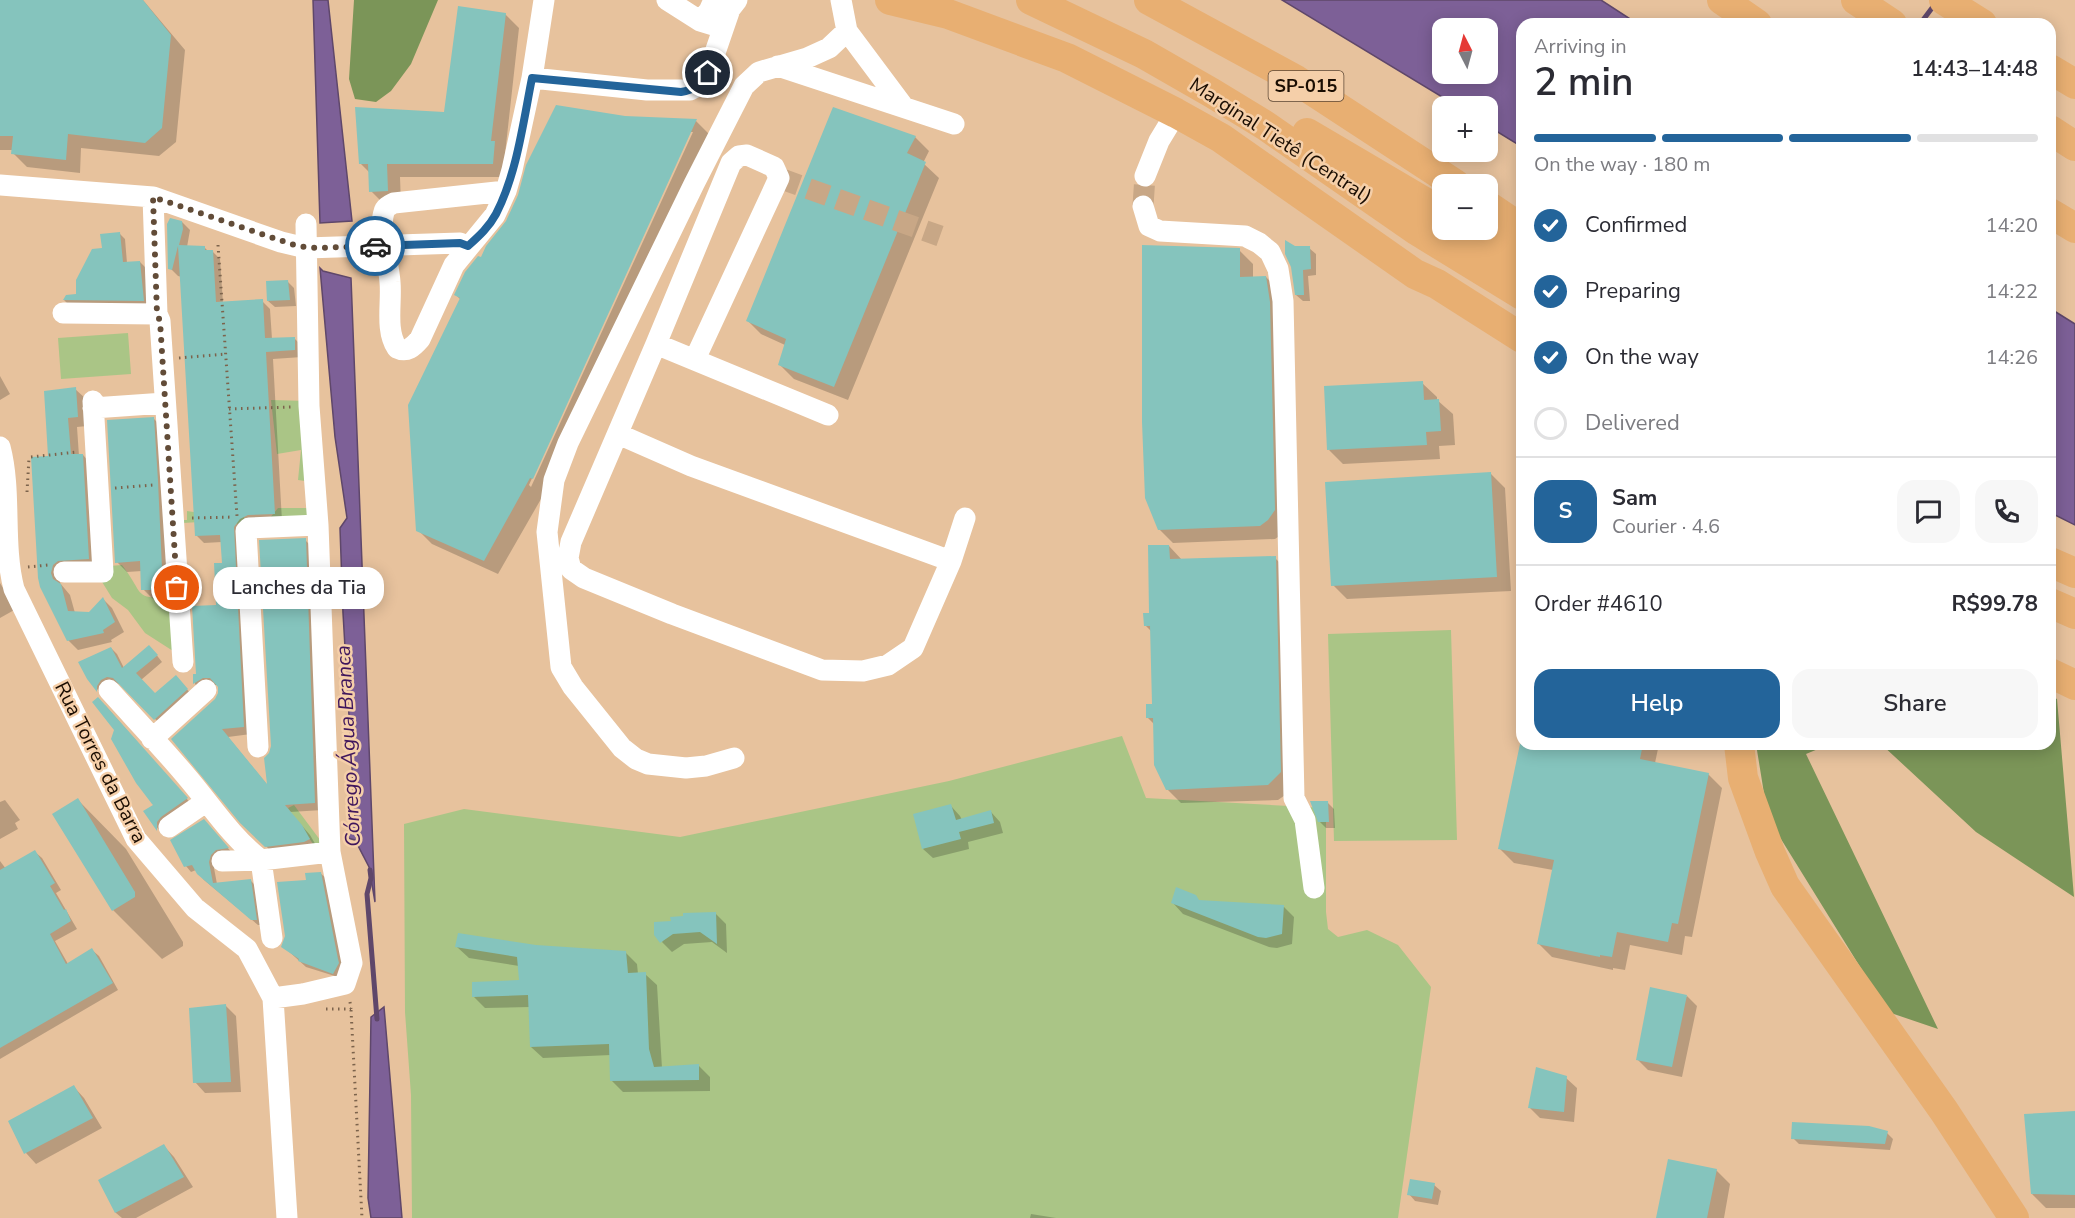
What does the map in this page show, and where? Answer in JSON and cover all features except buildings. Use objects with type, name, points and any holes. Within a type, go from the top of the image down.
[{"type":"highway","points":[[890,0],[948,14],[1067,58],[1176,113],[1221,138],[1415,274],[1437,284],[1516,334]]},
{"type":"highway","name":"Marginal Tietê (Central)","points":[[1031,0],[1144,54],[1266,126],[1416,230],[1516,291]]},
{"type":"highway","name":"SP-015","points":[[1149,0],[1296,80],[1440,174]]},
{"type":"highway","points":[[1722,0],[1748,18]]},
{"type":"highway","points":[[1856,0],[1883,18]]},
{"type":"highway","points":[[1944,0],[1972,18]]},
{"type":"highway","points":[[2056,73],[2075,84]]},
{"type":"highway","points":[[1266,126],[1308,133],[1432,206]]},
{"type":"highway","points":[[2056,134],[2075,146]]},
{"type":"highway","points":[[1498,213],[1516,225]]},
{"type":"highway","points":[[2056,217],[2075,228]]},
{"type":"highway","points":[[1488,240],[1516,256]]},
{"type":"highway","points":[[1415,274],[1432,292],[1516,349]]},
{"type":"highway","points":[[2056,565],[2075,573]]},
{"type":"highway","points":[[2056,606],[2075,614]]},
{"type":"highway","points":[[2056,675],[2075,685]]},
{"type":"highway","points":[[1740,750],[1743,778],[1785,886],[1944,1111],[2014,1218]]},
{"type":"street","points":[[506,191],[394,203],[387,207],[384,212],[384,246],[390,283],[391,332],[393,343],[402,350],[414,347],[420,339],[451,271],[468,246],[483,233],[495,215],[506,191],[532,78],[544,0]]},
{"type":"street","points":[[667,0],[700,21],[723,28]]},
{"type":"street","points":[[700,21],[709,11],[714,0]]},
{"type":"street","points":[[532,78],[647,90],[690,90],[701,84],[708,73],[730,9],[737,0]]},
{"type":"street","points":[[841,0],[847,31],[903,106]]},
{"type":"street","points":[[734,758],[706,766],[686,768],[648,764],[636,759],[622,748],[573,687],[561,667],[547,532],[555,480],[568,443],[744,86],[759,72],[807,58],[829,48],[847,31]]},
{"type":"street","points":[[777,66],[954,124]]},
{"type":"street","points":[[1145,176],[1159,141],[1176,113]]},
{"type":"street","points":[[695,359],[779,178],[774,167],[747,154],[739,156],[731,163],[657,344],[571,543],[568,558],[571,569],[584,578],[822,670],[863,671],[888,665],[912,648],[951,561],[965,518]]},
{"type":"street","points":[[0,185],[153,197],[281,242],[306,248],[460,243],[468,246]]},
{"type":"street","points":[[153,197],[157,314],[160,321],[183,662]]},
{"type":"street","points":[[1143,206],[1149,226],[1160,231],[1245,236],[1270,252],[1278,269],[1283,301],[1294,798],[1305,820],[1314,888]]},
{"type":"street","points":[[273,998],[345,984],[352,963],[330,852],[318,525],[309,406],[306,224]]},
{"type":"street","points":[[63,314],[157,314]]},
{"type":"street","points":[[657,344],[828,415]]},
{"type":"street","points":[[61,568],[103,572],[93,405],[165,403]]},
{"type":"street","points":[[618,434],[654,452],[951,561]]},
{"type":"street","name":"Rua Torres da Barra","points":[[0,447],[5,465],[9,570],[14,589],[136,839],[195,908],[247,949],[273,998],[287,1218]]},
{"type":"street","points":[[258,747],[246,531],[249,528],[318,525]]},
{"type":"street","points":[[109,690],[188,778],[218,818],[248,850],[261,860],[272,938]]},
{"type":"street","points":[[152,739],[206,690]]},
{"type":"street","points":[[169,827],[204,803]]},
{"type":"street","points":[[222,861],[261,860],[330,852]]},
{"type":"path","points":[[218,245],[237,517]]},
{"type":"path","points":[[162,359],[226,354]]},
{"type":"path","points":[[229,409],[309,406]]},
{"type":"path","points":[[26,502],[30,457],[82,452]]},
{"type":"path","points":[[98,489],[171,483]]},
{"type":"path","points":[[22,567],[61,568]]},
{"type":"path","points":[[351,1009],[362,1218]]},
{"type":"green space","points":[[354,0],[438,0],[411,64],[391,91],[376,102],[355,99],[349,79]]},
{"type":"green space","points":[[128,333],[131,374],[61,379],[58,338]]},
{"type":"green space","points":[[271,400],[308,401],[312,482],[298,480],[301,450],[277,454]]},
{"type":"green space","points":[[278,508],[308,508],[310,518],[245,529],[232,520],[183,523],[173,520],[187,520],[187,511],[200,513],[231,510],[250,521],[269,519]]},
{"type":"green space","points":[[122,565],[142,594],[152,597],[176,596],[173,651],[145,633],[128,610],[112,598],[99,577],[109,566]]},
{"type":"green space","points":[[1451,630],[1457,840],[1334,841],[1328,634]]},
{"type":"green space","points":[[2057,699],[2074,897],[1976,832],[1887,750],[2056,750]]},
{"type":"green space","points":[[1122,736],[1146,798],[1326,808],[1328,929],[1338,937],[1367,930],[1398,945],[1431,987],[1398,1218],[412,1218],[411,1095],[405,1012],[404,824],[464,809],[680,837],[949,781]]},
{"type":"green space","points":[[1757,750],[1816,750],[1806,754],[1938,1029],[1888,1012],[1768,818]]},
{"type":"green space","points":[[294,805],[326,848],[318,851],[288,808]]},
{"type":"shaded area","points":[[313,0],[328,0],[352,221],[320,223]]},
{"type":"shaded area","points":[[1282,0],[1601,0],[1629,18],[1516,18],[1516,143],[1498,132],[1498,96],[1440,96]]},
{"type":"shaded area","points":[[320,268],[323,271],[351,278],[375,902],[369,867],[355,840],[344,837],[355,819],[340,528],[347,518],[335,437]]},
{"type":"shaded area","points":[[2056,312],[2075,324],[2075,525],[2056,516]]},
{"type":"shaded area","points":[[384,1007],[402,1218],[371,1218],[368,1198],[371,1017]]},
{"type":"waterway","points":[[1924,18],[1935,4]]},
{"type":"waterway","name":"Córrego Água Branca","points":[[370,870],[371,878],[367,894],[377,1019]]},
{"type":"tunnel","points":[[1143,206],[1145,176]]},
{"type":"tunnel","points":[[779,178],[940,236]]},
{"type":"way so far","points":[[177,588],[160,321],[157,314],[153,197],[281,242],[306,248],[375,246]]},
{"type":"place","name":"Lanches da Tia","points":[[177,588]]},
{"type":"route","points":[[375,246],[460,243],[468,246],[483,233],[495,215],[506,191],[532,78],[681,92],[701,84],[708,73]]}]
